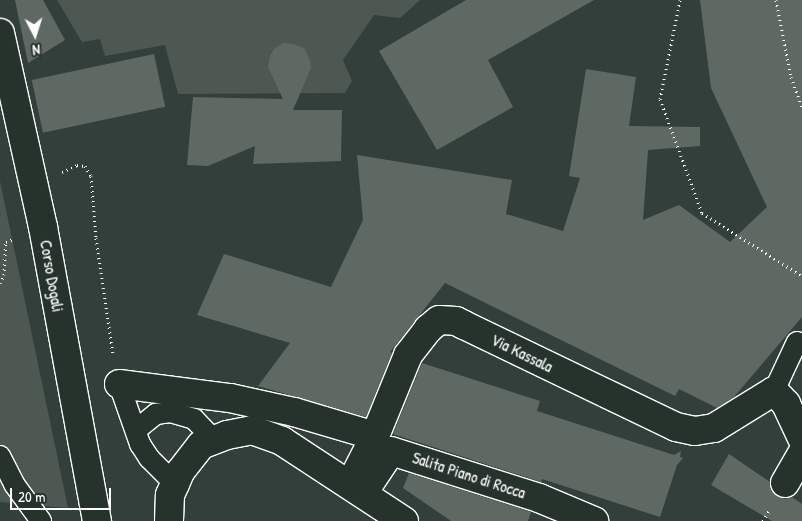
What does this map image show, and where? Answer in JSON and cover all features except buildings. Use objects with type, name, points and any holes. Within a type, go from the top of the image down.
[{"type":"street","name":"Corso Dogali","points":[[0,33],[43,227],[97,521]]},
{"type":"street","name":"Via Kassala","points":[[356,489],[408,355],[428,329],[439,320],[464,325],[676,427],[695,431],[714,428],[774,391]]},
{"type":"street","points":[[119,384],[230,398],[375,436]]},
{"type":"street","points":[[774,391],[786,404],[802,439]]},
{"type":"street","points":[[169,521],[170,495],[180,472],[201,445],[213,439],[252,430],[282,442],[404,521]]},
{"type":"street","name":"Salita Piano di Rocca","points":[[356,489],[391,451],[540,498],[594,521]]},
{"type":"street","points":[[785,483],[802,453]]},
{"type":"lane","points":[[774,391],[796,342]]},
{"type":"lane","points":[[119,384],[125,406],[140,444],[149,458],[175,484]]},
{"type":"lane","points":[[136,430],[156,414],[170,412],[194,419],[213,439]]},
{"type":"lane","points":[[0,456],[14,484],[41,521]]},
{"type":"path","points":[[680,0],[660,100],[702,212],[802,276]]},
{"type":"path","points":[[776,0],[791,77],[802,107]]},
{"type":"path","points":[[91,176],[96,238],[108,329],[119,384]]},
{"type":"path","points":[[0,282],[4,275],[6,242],[20,236]]},
{"type":"shaded area","points":[[57,0],[420,0],[400,18],[374,15],[343,60],[352,81],[345,93],[178,94],[165,45],[105,56],[100,39],[82,42]]},
{"type":"shaded area","points":[[0,181],[68,508],[0,502]]}]
